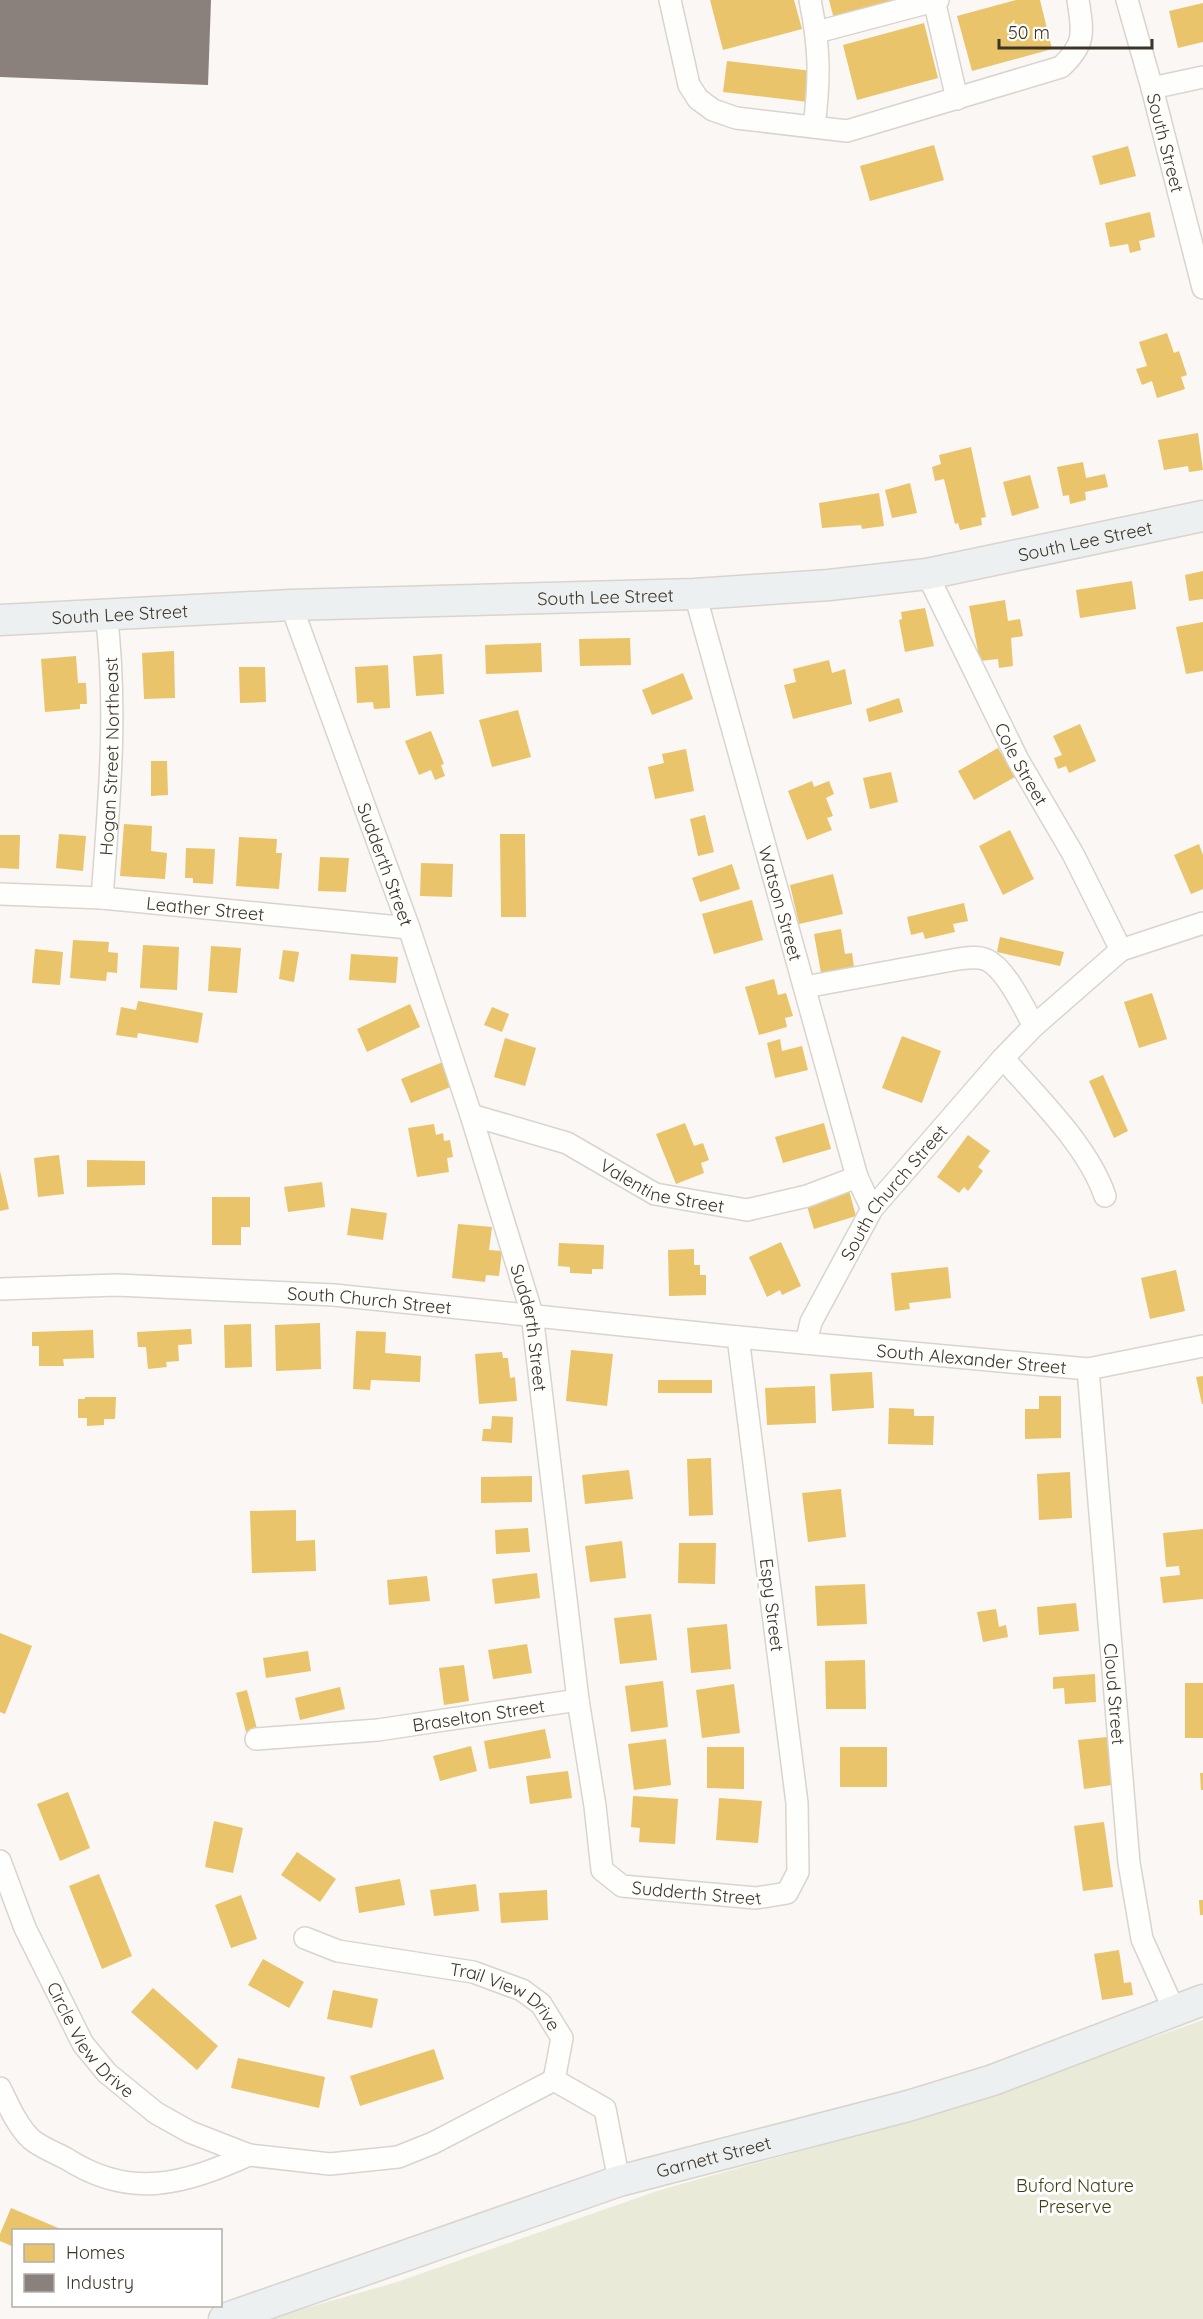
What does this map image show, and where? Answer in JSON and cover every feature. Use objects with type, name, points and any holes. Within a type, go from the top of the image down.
[{"type":"street","points":[[670,0],[689,85],[698,99],[713,110],[736,118],[847,131],[1060,67],[1074,55],[1080,42],[1082,29],[1078,0]]},
{"type":"street","points":[[810,0],[817,32],[820,74],[814,127]]},
{"type":"street","points":[[817,32],[936,0],[957,99]]},
{"type":"street","name":"South Street","points":[[1127,0],[1203,288]]},
{"type":"street","points":[[1152,88],[1203,77]]},
{"type":"street","name":"South Lee Street","points":[[0,620],[291,605],[695,594],[829,585],[927,574],[1203,516]]},
{"type":"street","name":"Cole Street","points":[[927,574],[1018,760],[1073,854],[1121,950]]},
{"type":"street","name":"Watson Street","points":[[695,594],[857,1177],[872,1209]]},
{"type":"street","name":"Sudderth Street","points":[[291,605],[409,928],[471,1115],[532,1314],[578,1700],[595,1806],[602,1870],[622,1886],[756,1898],[787,1893],[798,1872]]},
{"type":"street","name":"Hogan Street Northeast","points":[[102,898],[111,766],[112,702],[106,614]]},
{"type":"street","name":"Leather Street","points":[[0,894],[102,898],[409,928]]},
{"type":"street","points":[[1105,1197],[1099,1180],[1058,1120],[1003,1058],[1034,1026],[1121,950],[1203,923]]},
{"type":"street","points":[[806,987],[958,959],[981,958],[993,964],[1002,975],[1034,1026]]},
{"type":"street","name":"South Church Street","points":[[806,1343],[811,1322],[872,1209],[1003,1058]]},
{"type":"street","name":"Valentine Street","points":[[471,1115],[567,1143],[655,1194],[747,1210],[807,1196],[857,1177]]},
{"type":"street","name":"South Church Street","points":[[0,1288],[117,1285],[334,1295],[738,1337]]},
{"type":"street","name":"South Alexander Street","points":[[738,1337],[1088,1369],[1203,1346]]},
{"type":"street","name":"Espy Street","points":[[738,1337],[797,1803],[798,1872]]},
{"type":"street","name":"Cloud Street","points":[[1088,1369],[1130,1863],[1143,1939],[1174,2010]]},
{"type":"street","name":"Braselton Street","points":[[256,1739],[378,1730],[578,1700]]},
{"type":"street","name":"Circle View Drive","points":[[0,1861],[25,1928],[83,2044],[107,2073],[156,2113],[190,2132],[249,2155],[330,2164],[398,2157],[433,2143],[554,2080]]},
{"type":"street","name":"Trail View Drive","points":[[305,1938],[338,1951],[473,1972],[522,1990],[541,2004],[562,2038],[554,2080]]},
{"type":"street","name":"Garnett Street","points":[[224,2319],[619,2181],[908,2106],[993,2080],[1203,2000]]},
{"type":"street","points":[[554,2080],[605,2109],[619,2181]]},
{"type":"street","name":"Circle View Drive","points":[[0,2088],[13,2114],[31,2139],[105,2180],[136,2185],[183,2181],[249,2155]]},
{"type":"green space","name":"Buford Nature Preserve","points":[[1203,2020],[1203,2319],[268,2319],[397,2282],[660,2190],[937,2113]]},
{"type":"building: Homes","points":[[710,0],[794,0],[802,29],[723,50]]},
{"type":"building: Homes","points":[[829,0],[901,0],[834,19]]},
{"type":"building: Homes","points":[[1016,0],[1040,0],[1052,49],[972,71],[957,16]]},
{"type":"building: Homes","points":[[1203,3],[1203,42],[1178,48],[1169,11]]},
{"type":"building: Homes","points":[[924,23],[938,78],[857,100],[843,45]]},
{"type":"building: Homes","points":[[727,61],[812,71],[808,102],[723,92]]},
{"type":"building: Homes","points":[[934,145],[944,180],[870,201],[860,166]]},
{"type":"building: Homes","points":[[1128,146],[1136,176],[1100,185],[1092,156]]},
{"type":"building: Homes","points":[[1150,212],[1155,237],[1139,241],[1141,250],[1130,253],[1128,244],[1110,247],[1105,223]]},
{"type":"building: Homes","points":[[1167,333],[1174,353],[1179,351],[1187,375],[1181,377],[1185,389],[1157,398],[1152,381],[1142,385],[1136,369],[1147,366],[1139,342]]},
{"type":"building: Homes","points":[[1198,433],[1203,470],[1189,472],[1188,466],[1164,470],[1158,440]]},
{"type":"building: Homes","points":[[971,447],[986,517],[981,518],[982,525],[960,530],[958,523],[955,524],[944,479],[935,481],[932,467],[941,464],[939,455]]},
{"type":"building: Homes","points":[[1083,462],[1086,478],[1105,474],[1108,487],[1085,492],[1086,500],[1070,504],[1069,495],[1063,496],[1057,467]]},
{"type":"building: Homes","points":[[1030,475],[1039,508],[1012,516],[1003,482]]},
{"type":"building: Homes","points":[[910,483],[917,513],[892,518],[885,490]]},
{"type":"building: Homes","points":[[879,493],[884,526],[862,529],[861,525],[822,528],[819,503]]},
{"type":"building: Homes","points":[[1203,571],[1203,599],[1189,601],[1185,575]]},
{"type":"building: Homes","points":[[1132,581],[1136,609],[1080,618],[1076,590]]},
{"type":"building: Homes","points":[[1005,600],[1008,621],[1020,619],[1023,636],[1011,638],[1013,666],[999,668],[998,659],[980,661],[969,606]]},
{"type":"building: Homes","points":[[925,608],[934,646],[905,652],[899,620],[902,619],[901,612]]},
{"type":"building: Homes","points":[[1203,622],[1203,671],[1186,674],[1176,627]]},
{"type":"building: Homes","points":[[630,638],[631,665],[580,666],[579,639]]},
{"type":"building: Homes","points":[[541,643],[542,672],[486,674],[485,645]]},
{"type":"building: Homes","points":[[174,651],[175,698],[144,699],[142,653]]},
{"type":"building: Homes","points":[[442,654],[444,694],[416,696],[413,656]]},
{"type":"building: Homes","points":[[76,656],[78,683],[86,683],[87,704],[80,704],[80,709],[45,712],[41,659]]},
{"type":"building: Homes","points":[[829,660],[832,673],[845,669],[852,704],[793,719],[784,685],[796,682],[793,669]]},
{"type":"building: Homes","points":[[388,665],[390,708],[374,709],[373,702],[357,703],[355,667]]},
{"type":"building: Homes","points":[[239,667],[265,667],[266,702],[240,703]]},
{"type":"building: Homes","points":[[683,673],[693,699],[652,715],[642,690]]},
{"type":"building: Homes","points":[[899,698],[903,712],[869,722],[866,709]]},
{"type":"building: Homes","points":[[518,710],[531,757],[492,767],[479,720]]},
{"type":"building: Homes","points":[[1080,724],[1096,761],[1069,773],[1066,766],[1058,769],[1054,758],[1062,755],[1053,736]]},
{"type":"building: Homes","points":[[431,731],[444,764],[441,765],[445,776],[435,780],[431,770],[419,775],[405,741]]},
{"type":"building: Homes","points":[[998,748],[1015,777],[974,800],[958,771]]},
{"type":"building: Homes","points":[[686,749],[694,791],[655,799],[648,767],[664,763],[662,754]]},
{"type":"building: Homes","points":[[151,761],[167,761],[168,795],[151,796]]},
{"type":"building: Homes","points":[[891,772],[898,802],[870,809],[863,778]]},
{"type":"building: Homes","points":[[812,781],[814,787],[829,781],[834,794],[826,798],[833,816],[827,818],[832,830],[807,840],[788,791]]},
{"type":"building: Homes","points":[[705,815],[714,852],[698,856],[690,819]]},
{"type":"building: Homes","points":[[124,824],[152,826],[151,851],[167,853],[165,879],[120,876]]},
{"type":"building: Homes","points":[[1010,830],[1034,879],[1003,895],[979,846]]},
{"type":"building: Homes","points":[[59,834],[86,836],[83,871],[56,868]]},
{"type":"building: Homes","points":[[500,834],[525,834],[526,917],[501,917]]},
{"type":"building: Homes","points":[[0,835],[20,835],[19,869],[0,868]]},
{"type":"building: Homes","points":[[239,837],[277,839],[276,853],[282,853],[279,889],[236,886]]},
{"type":"building: Homes","points":[[1199,844],[1203,855],[1203,889],[1191,894],[1174,855]]},
{"type":"building: Homes","points":[[186,848],[215,849],[213,884],[193,883],[193,878],[185,878]]},
{"type":"building: Homes","points":[[320,857],[349,858],[346,892],[318,891]]},
{"type":"building: Homes","points":[[421,863],[453,864],[452,897],[420,896]]},
{"type":"building: Homes","points":[[732,864],[740,889],[700,902],[692,878]]},
{"type":"building: Homes","points":[[833,874],[843,914],[799,924],[790,885]]},
{"type":"building: Homes","points":[[752,900],[763,940],[714,954],[702,914]]},
{"type":"building: Homes","points":[[964,903],[968,921],[953,924],[955,932],[925,939],[923,932],[911,935],[907,917]]},
{"type":"building: Homes","points":[[841,929],[845,954],[852,953],[854,967],[821,973],[814,934]]},
{"type":"building: Homes","points":[[1000,937],[1064,952],[1060,966],[997,952]]},
{"type":"building: Homes","points":[[73,940],[109,942],[108,952],[118,953],[117,973],[107,972],[106,981],[70,978]]},
{"type":"building: Homes","points":[[143,945],[179,947],[177,990],[140,988]]},
{"type":"building: Homes","points":[[211,946],[241,948],[237,993],[208,991]]},
{"type":"building: Homes","points":[[35,949],[63,952],[60,985],[32,983]]},
{"type":"building: Homes","points":[[283,950],[299,952],[294,982],[279,979]]},
{"type":"building: Homes","points":[[351,954],[398,957],[396,983],[349,980]]},
{"type":"building: Homes","points":[[774,979],[778,995],[786,993],[793,1016],[785,1018],[787,1027],[759,1035],[745,987]]},
{"type":"building: Homes","points":[[1152,993],[1167,1039],[1139,1048],[1124,1002]]},
{"type":"building: Homes","points":[[138,1001],[203,1013],[198,1043],[138,1033],[137,1038],[116,1035],[121,1007],[136,1010]]},
{"type":"building: Homes","points":[[410,1004],[420,1027],[367,1052],[357,1029]]},
{"type":"building: Homes","points":[[492,1007],[509,1014],[502,1032],[484,1025]]},
{"type":"building: Homes","points":[[902,1036],[941,1051],[922,1103],[882,1088]]},
{"type":"building: Homes","points":[[505,1038],[536,1048],[525,1086],[494,1077]]},
{"type":"building: Homes","points":[[780,1039],[782,1051],[802,1046],[808,1070],[775,1078],[767,1043]]},
{"type":"building: Homes","points":[[443,1062],[453,1086],[411,1103],[401,1079]]},
{"type":"building: Homes","points":[[1103,1075],[1128,1131],[1114,1138],[1089,1081]]},
{"type":"building: Homes","points":[[685,1123],[694,1146],[703,1143],[709,1160],[701,1163],[704,1173],[676,1184],[656,1134]]},
{"type":"building: Homes","points":[[824,1123],[831,1149],[783,1163],[775,1137]]},
{"type":"building: Homes","points":[[434,1124],[436,1135],[443,1133],[444,1141],[450,1140],[453,1157],[447,1158],[449,1172],[417,1177],[408,1128]]},
{"type":"building: Homes","points":[[968,1135],[990,1151],[978,1167],[983,1171],[968,1191],[964,1187],[959,1193],[937,1177]]},
{"type":"building: Homes","points":[[59,1155],[64,1194],[38,1197],[34,1158]]},
{"type":"building: Homes","points":[[87,1160],[145,1161],[145,1185],[87,1187]]},
{"type":"building: Homes","points":[[0,1171],[9,1209],[0,1211]]},
{"type":"building: Homes","points":[[322,1182],[325,1207],[288,1212],[284,1187]]},
{"type":"building: Homes","points":[[848,1187],[856,1216],[814,1229],[805,1200]]},
{"type":"building: Homes","points":[[212,1197],[250,1197],[250,1227],[241,1227],[241,1245],[212,1245]]},
{"type":"building: Homes","points":[[351,1208],[387,1213],[383,1240],[347,1235]]},
{"type":"building: Homes","points":[[458,1224],[492,1227],[489,1250],[502,1251],[499,1276],[486,1275],[485,1282],[452,1278]]},
{"type":"building: Homes","points":[[781,1242],[801,1286],[782,1295],[780,1290],[767,1297],[749,1257]]},
{"type":"building: Homes","points":[[559,1243],[604,1245],[603,1269],[592,1269],[592,1274],[570,1273],[570,1267],[558,1266]]},
{"type":"building: Homes","points":[[694,1249],[694,1265],[700,1265],[700,1275],[706,1275],[706,1295],[669,1296],[668,1250]]},
{"type":"building: Homes","points":[[948,1267],[951,1298],[909,1303],[910,1309],[895,1311],[891,1273]]},
{"type":"building: Homes","points":[[1176,1270],[1185,1311],[1150,1319],[1141,1278]]},
{"type":"building: Homes","points":[[320,1323],[321,1369],[276,1371],[275,1325]]},
{"type":"building: Homes","points":[[251,1324],[252,1367],[225,1368],[224,1325]]},
{"type":"building: Homes","points":[[191,1329],[192,1344],[178,1345],[179,1361],[166,1362],[167,1367],[148,1369],[146,1347],[138,1347],[137,1332]]},
{"type":"building: Homes","points":[[93,1330],[94,1358],[63,1359],[64,1366],[39,1366],[39,1346],[32,1346],[32,1332]]},
{"type":"building: Homes","points":[[356,1331],[386,1332],[385,1353],[421,1356],[420,1382],[371,1380],[370,1390],[353,1389]]},
{"type":"building: Homes","points":[[571,1350],[613,1354],[607,1406],[566,1401]]},
{"type":"building: Homes","points":[[502,1352],[503,1358],[508,1358],[510,1378],[515,1377],[517,1401],[479,1404],[475,1354]]},
{"type":"building: Homes","points":[[872,1372],[874,1408],[832,1411],[830,1374]]},
{"type":"building: Homes","points":[[1203,1376],[1203,1404],[1202,1404],[1196,1377]]},
{"type":"building: Homes","points":[[658,1380],[712,1380],[712,1393],[658,1393]]},
{"type":"building: Homes","points":[[815,1386],[816,1423],[767,1425],[765,1388]]},
{"type":"building: Homes","points":[[1039,1396],[1061,1396],[1061,1438],[1025,1439],[1025,1409],[1039,1409]]},
{"type":"building: Homes","points":[[85,1397],[116,1397],[115,1419],[104,1419],[104,1425],[87,1426],[87,1418],[78,1418],[78,1399],[85,1399]]},
{"type":"building: Homes","points":[[889,1408],[914,1409],[914,1416],[934,1416],[933,1445],[888,1444]]},
{"type":"building: Homes","points":[[492,1416],[513,1417],[512,1443],[482,1441],[483,1429],[491,1429]]},
{"type":"building: Homes","points":[[711,1458],[713,1515],[689,1516],[687,1459]]},
{"type":"building: Homes","points":[[629,1470],[633,1499],[585,1504],[582,1475]]},
{"type":"building: Homes","points":[[1070,1472],[1072,1518],[1039,1520],[1037,1474]]},
{"type":"building: Homes","points":[[532,1476],[532,1502],[481,1503],[481,1477]]},
{"type":"building: Homes","points":[[841,1489],[846,1537],[808,1542],[802,1493]]},
{"type":"building: Homes","points":[[296,1510],[296,1541],[315,1540],[316,1571],[252,1573],[250,1511]]},
{"type":"building: Homes","points":[[528,1528],[530,1552],[496,1554],[495,1530]]},
{"type":"building: Homes","points":[[1203,1529],[1203,1599],[1163,1603],[1160,1577],[1180,1575],[1179,1566],[1166,1567],[1163,1533]]},
{"type":"building: Homes","points":[[622,1541],[626,1578],[590,1582],[585,1546]]},
{"type":"building: Homes","points":[[679,1543],[716,1543],[715,1584],[678,1583]]},
{"type":"building: Homes","points":[[537,1573],[540,1598],[495,1604],[492,1579]]},
{"type":"building: Homes","points":[[427,1576],[430,1601],[389,1605],[387,1580]]},
{"type":"building: Homes","points":[[865,1584],[867,1624],[817,1626],[815,1586]]},
{"type":"building: Homes","points":[[1076,1603],[1079,1631],[1039,1635],[1037,1607]]},
{"type":"building: Homes","points":[[996,1609],[999,1627],[1006,1625],[1008,1637],[983,1642],[977,1612]]},
{"type":"building: Homes","points":[[651,1614],[657,1660],[620,1664],[614,1618]]},
{"type":"building: Homes","points":[[727,1624],[731,1669],[691,1673],[687,1628]]},
{"type":"building: Homes","points":[[0,1633],[32,1646],[5,1714],[0,1712]]},
{"type":"building: Homes","points":[[527,1644],[532,1673],[493,1679],[488,1650]]},
{"type":"building: Homes","points":[[308,1651],[311,1671],[266,1678],[263,1658]]},
{"type":"building: Homes","points":[[865,1660],[866,1709],[826,1709],[825,1661]]},
{"type":"building: Homes","points":[[464,1665],[469,1701],[444,1705],[439,1668]]},
{"type":"building: Homes","points":[[1095,1674],[1096,1702],[1065,1704],[1064,1688],[1053,1689],[1053,1677]]},
{"type":"building: Homes","points":[[663,1681],[668,1727],[631,1732],[625,1686]]},
{"type":"building: Homes","points":[[1185,1683],[1203,1683],[1203,1738],[1185,1738]]},
{"type":"building: Homes","points":[[734,1684],[740,1733],[702,1738],[696,1690]]},
{"type":"building: Homes","points":[[340,1687],[345,1709],[300,1720],[295,1698]]},
{"type":"building: Homes","points":[[247,1690],[257,1729],[246,1732],[236,1693]]},
{"type":"building: Homes","points":[[545,1729],[551,1758],[489,1769],[484,1741]]},
{"type":"building: Homes","points":[[1107,1737],[1112,1785],[1084,1789],[1078,1740]]},
{"type":"building: Homes","points":[[666,1739],[671,1785],[634,1790],[628,1744]]},
{"type":"building: Homes","points":[[471,1746],[477,1771],[440,1781],[433,1756]]},
{"type":"building: Homes","points":[[707,1747],[744,1747],[744,1789],[707,1788]]},
{"type":"building: Homes","points":[[840,1747],[887,1747],[887,1787],[840,1787]]},
{"type":"building: Homes","points":[[568,1771],[572,1798],[530,1804],[526,1776]]},
{"type":"building: Homes","points":[[1200,1773],[1203,1773],[1203,1790],[1201,1790]]},
{"type":"building: Homes","points":[[68,1792],[90,1848],[60,1861],[37,1804]]},
{"type":"building: Homes","points":[[633,1796],[678,1799],[675,1844],[639,1842],[640,1828],[631,1827]]},
{"type":"building: Homes","points":[[719,1798],[762,1801],[758,1843],[716,1840]]},
{"type":"building: Homes","points":[[214,1821],[243,1828],[233,1873],[205,1867]]},
{"type":"building: Homes","points":[[1104,1822],[1113,1887],[1083,1891],[1074,1826]]},
{"type":"building: Homes","points":[[297,1852],[336,1879],[320,1902],[281,1875]]},
{"type":"building: Homes","points":[[99,1874],[132,1956],[102,1969],[69,1886]]},
{"type":"building: Homes","points":[[400,1879],[405,1905],[359,1913],[355,1887]]},
{"type":"building: Homes","points":[[476,1884],[479,1911],[434,1916],[430,1890]]},
{"type":"building: Homes","points":[[547,1890],[548,1920],[501,1923],[499,1893]]},
{"type":"building: Homes","points":[[241,1895],[257,1939],[231,1948],[215,1905]]},
{"type":"building: Homes","points":[[1199,1900],[1203,1900],[1203,1915],[1200,1915]]},
{"type":"building: Homes","points":[[1119,1950],[1124,1983],[1131,1982],[1133,1995],[1102,2000],[1094,1954]]},
{"type":"building: Homes","points":[[263,1959],[304,1982],[289,2008],[248,1985]]},
{"type":"building: Homes","points":[[153,1988],[218,2046],[197,2070],[131,2012]]},
{"type":"building: Homes","points":[[333,1990],[378,1999],[372,2028],[327,2019]]},
{"type":"building: Homes","points":[[434,2049],[444,2079],[360,2106],[350,2076]]},
{"type":"building: Homes","points":[[238,2058],[325,2077],[319,2108],[231,2088]]},
{"type":"building: Homes","points":[[11,2208],[61,2229],[12,2229],[12,2246],[0,2241],[0,2234]]},
{"type":"building: Industry","points":[[0,0],[211,0],[208,85],[0,77]]}]
